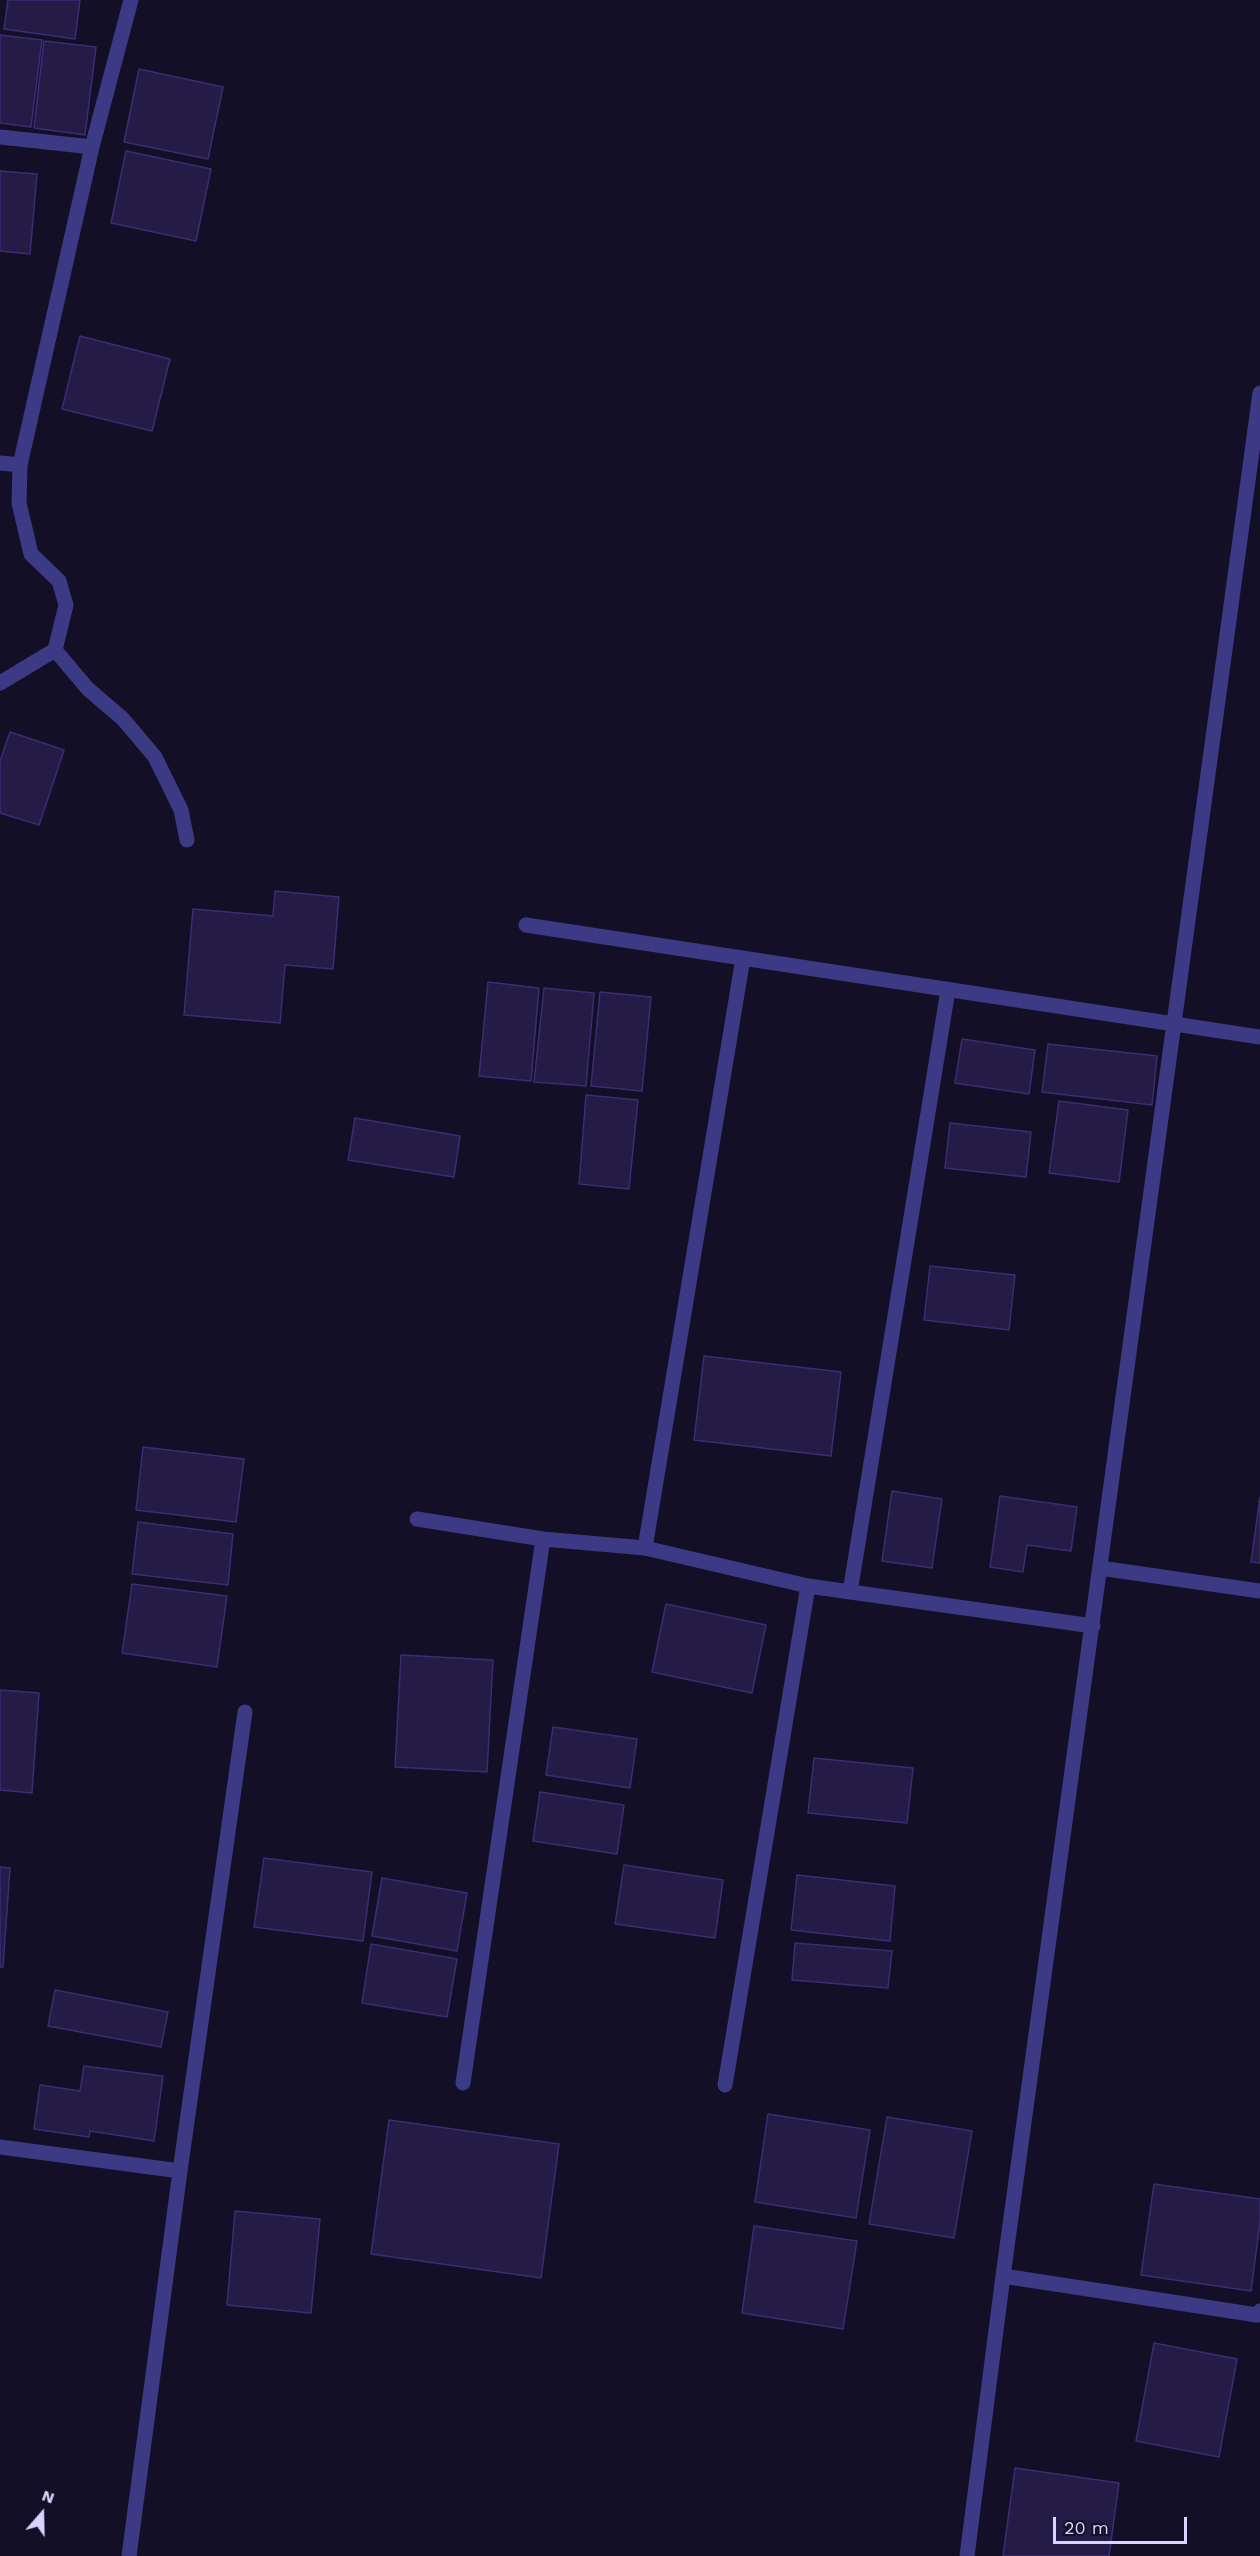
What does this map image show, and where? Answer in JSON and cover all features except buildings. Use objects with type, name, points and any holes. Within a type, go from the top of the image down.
[{"type":"street","points":[[0,683],[55,650],[66,605],[59,581],[31,554],[20,502],[20,465],[92,147],[131,0]]},
{"type":"street","points":[[0,137],[92,147]]},
{"type":"street","points":[[967,2556],[1003,2276],[1260,393]]},
{"type":"street","points":[[0,464],[20,465]]},
{"type":"street","points":[[55,650],[88,689],[123,719],[155,757],[181,810],[187,840]]},
{"type":"street","points":[[526,925],[1260,1037]]},
{"type":"street","points":[[645,1548],[743,958]]},
{"type":"street","points":[[850,1592],[948,990]]},
{"type":"street","points":[[417,1519],[543,1539],[645,1548],[808,1586],[1093,1626]]},
{"type":"street","points":[[463,2083],[543,1539]]},
{"type":"street","points":[[1100,1568],[1260,1591]]},
{"type":"street","points":[[725,2085],[808,1586]]},
{"type":"street","points":[[129,2556],[180,2171],[245,1712]]},
{"type":"street","points":[[0,2147],[180,2171]]},
{"type":"street","points":[[1003,2276],[1257,2315],[1260,2311]]}]
